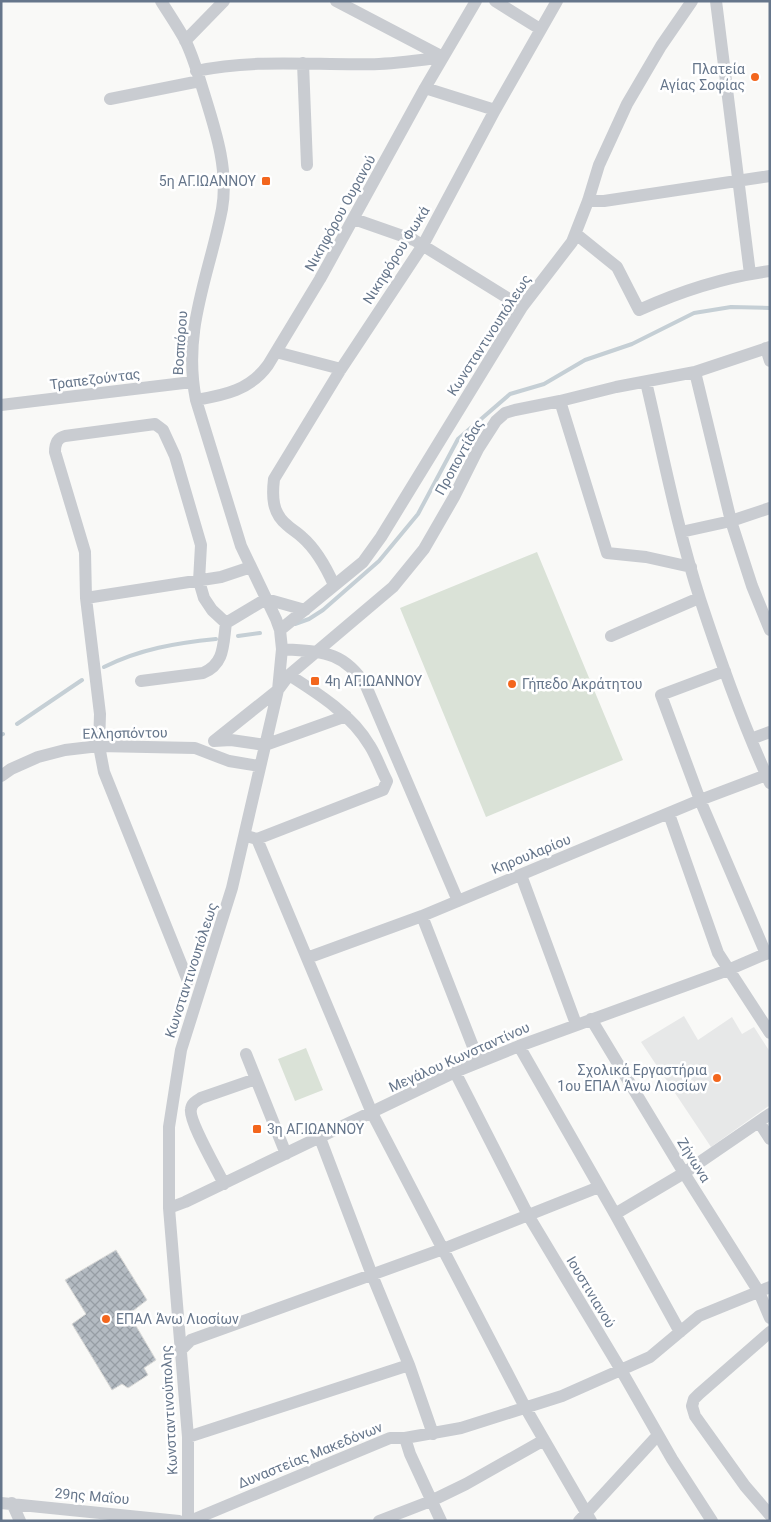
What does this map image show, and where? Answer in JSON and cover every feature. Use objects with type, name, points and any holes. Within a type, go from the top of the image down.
[{"type":"street","name":"Βοσπόρου","points":[[161,1],[186,42],[218,138],[224,175],[222,208],[195,316],[192,347],[192,382],[241,546],[280,630],[282,650],[278,690],[265,744]]},
{"type":"street","points":[[186,42],[224,1]]},
{"type":"street","points":[[336,1],[444,57]]},
{"type":"street","name":"Νικηφόρου Ουρανού","points":[[196,400],[235,391],[260,377],[354,220],[425,88],[476,1]]},
{"type":"street","points":[[495,1],[540,29]]},
{"type":"street","name":"Νικηφόρου Φωκά","points":[[334,585],[326,566],[314,550],[279,517],[274,507],[272,495],[274,479],[341,369],[423,245],[495,110],[557,1]]},
{"type":"street","name":"Κωνσταντινουπόλεως","points":[[306,610],[363,562],[381,537],[522,307],[566,252],[576,234],[599,165],[627,104],[661,46],[692,1]]},
{"type":"street","points":[[716,1],[750,274]]},
{"type":"street","points":[[110,99],[198,76],[224,65],[380,64],[444,57]]},
{"type":"street","points":[[303,63],[307,165]]},
{"type":"street","points":[[425,88],[495,110]]},
{"type":"street","points":[[588,201],[604,201],[770,176]]},
{"type":"street","points":[[354,220],[403,235],[423,245],[522,307]]},
{"type":"street","points":[[576,234],[617,267],[639,310],[672,295],[705,285],[770,271]]},
{"type":"street","points":[[276,352],[341,369]]},
{"type":"street","name":"Προποντίδας","points":[[278,690],[289,676],[393,587],[424,548],[454,497],[478,449],[496,421],[505,414],[515,410],[695,372],[768,352]]},
{"type":"street","points":[[695,372],[731,521],[752,586],[770,630]]},
{"type":"street","name":"Τραπεζούντας","points":[[1,405],[192,382]]},
{"type":"street","points":[[646,382],[681,532],[699,598],[725,671],[768,779]]},
{"type":"street","points":[[560,401],[607,553],[646,557],[691,567]]},
{"type":"street","points":[[188,981],[104,772],[99,746],[100,714],[86,598],[85,552],[55,452],[58,439],[65,436],[151,424],[161,427],[174,456],[201,545],[199,581],[204,598],[212,610],[226,623]]},
{"type":"street","points":[[681,532],[731,521],[770,508]]},
{"type":"street","points":[[86,598],[221,578],[251,568]]},
{"type":"street","points":[[611,636],[699,598]]},
{"type":"street","points":[[141,681],[203,673],[211,670],[220,660],[226,623],[266,599],[306,610]]},
{"type":"street","points":[[280,630],[306,610]]},
{"type":"street","points":[[282,650],[318,651],[332,654],[360,676],[366,686],[458,901]]},
{"type":"street","points":[[725,671],[661,695],[700,800],[768,953]]},
{"type":"street","points":[[289,676],[322,697],[346,716],[370,746],[386,781],[383,790],[251,838],[307,958],[372,1112],[525,1407],[585,1518],[658,1435]]},
{"type":"street","points":[[214,740],[278,690]]},
{"type":"street","points":[[265,744],[346,716]]},
{"type":"street","points":[[752,739],[770,732]]},
{"type":"street","name":"Ελλησπόντου","points":[[195,748],[214,740],[265,744]]},
{"type":"street","name":"Κωνσταντινουπόλεως","points":[[169,1208],[169,1128],[181,1050],[232,888],[251,838],[259,766],[265,744]]},
{"type":"street","name":"Ελλησπόντου","points":[[1,776],[11,769],[38,757],[65,750],[99,746],[195,748],[228,761],[259,766]]},
{"type":"street","name":"Κηρουλαρίου","points":[[307,958],[422,916],[700,800],[768,779]]},
{"type":"street","points":[[669,814],[718,952],[770,1033]]},
{"type":"street","points":[[521,875],[576,1024]]},
{"type":"street","points":[[422,916],[479,1062]]},
{"type":"street","name":"Μεγάλου Κωνσταντίνου","points":[[169,1208],[224,1184],[455,1072],[576,1024],[728,970],[768,953]]},
{"type":"street","name":"Ζήνωνα","points":[[591,1019],[684,1173],[764,1290],[770,1318]]},
{"type":"street","points":[[519,1046],[616,1214],[680,1332]]},
{"type":"street","points":[[246,1054],[286,1154]]},
{"type":"street","name":"Ιουστινιανού","points":[[455,1072],[528,1216],[672,1459],[712,1521]]},
{"type":"street","points":[[224,1184],[193,1122],[191,1108],[194,1102],[201,1098],[256,1079]]},
{"type":"street","points":[[616,1214],[684,1173],[770,1114]]},
{"type":"street","points":[[759,1122],[770,1139]]},
{"type":"street","points":[[320,1138],[372,1275],[409,1365],[433,1434]]},
{"type":"street","points":[[181,1350],[191,1340],[443,1249],[599,1186]]},
{"type":"street","name":"Κωνσταντινούπολης","points":[[169,1208],[188,1437],[190,1521]]},
{"type":"street","name":"Δυναστείας Μακεδόνων","points":[[190,1521],[390,1438],[406,1438],[461,1428],[562,1396],[650,1357],[699,1316],[764,1290]]},
{"type":"street","points":[[770,1332],[700,1394],[694,1400],[692,1406],[695,1416],[745,1486],[770,1515]]},
{"type":"street","points":[[188,1437],[409,1365]]},
{"type":"street","points":[[406,1438],[410,1454],[440,1521]]},
{"type":"street","points":[[378,1521],[431,1501],[544,1440]]},
{"type":"street","points":[[6,1503],[20,1521]]},
{"type":"street","name":"29ης Μαΐου","points":[[6,1503],[179,1521]]},
{"type":"shaded area","name":"Γήπεδο Ακράτητου","points":[[537,552],[623,760],[486,817],[400,608]]},
{"type":"shaded area","name":"Σχολικά Εργαστήρια 1ου ΕΠΑΛ Άνω Λιοσίων","points":[[684,1016],[698,1040],[732,1017],[742,1034],[754,1027],[770,1052],[770,1105],[711,1147],[641,1042]]},
{"type":"shaded area","points":[[306,1048],[323,1090],[295,1101],[278,1059]]},
{"type":"building","name":"ΕΠΑΛ Άνω Λιοσίων","points":[[116,1250],[147,1300],[129,1314],[156,1360],[144,1368],[148,1375],[128,1388],[122,1384],[112,1390],[72,1324],[86,1314],[65,1280]]},
{"type":"waterway","points":[[295,624],[309,619],[323,610],[379,561],[418,514],[458,439],[510,394],[544,384],[585,360],[632,344],[694,313],[731,307],[770,308]]},
{"type":"waterway","points":[[238,636],[260,633]]},
{"type":"waterway","points":[[104,667],[145,651],[216,639]]},
{"type":"waterway","points":[[17,724],[82,680]]},
{"type":"place","name":"Πλατεία Αγίας Σοφίας","points":[[755,77]]},
{"type":"place","name":"5η ΑΓ.ΙΩΑΝΝΟΥ","points":[[266,181]]},
{"type":"place","name":"4η ΑΓ.ΙΩΑΝΝΟΥ","points":[[315,681]]},
{"type":"place","name":"Γήπεδο Ακράτητου","points":[[512,684]]},
{"type":"place","name":"Σχολικά Εργαστήρια 1ου ΕΠΑΛ Άνω Λιοσίων","points":[[717,1078]]},
{"type":"place","name":"3η ΑΓ.ΙΩΑΝΝΟΥ","points":[[257,1129]]},
{"type":"place","name":"ΕΠΑΛ Άνω Λιοσίων","points":[[106,1319]]}]
